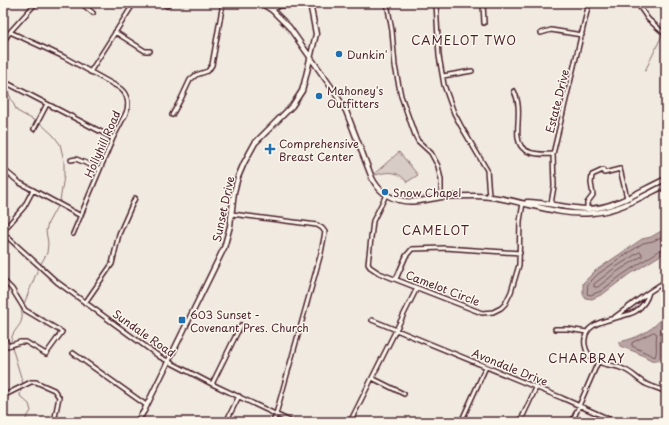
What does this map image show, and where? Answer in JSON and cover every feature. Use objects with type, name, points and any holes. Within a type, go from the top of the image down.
[{"type":"main road","points":[[261,3],[272,10],[289,27],[334,91],[346,111],[372,178],[386,195],[404,201],[489,196],[523,202],[537,207],[587,214],[608,211],[629,203],[666,185]]},
{"type":"main road","name":"Sunset Drive","points":[[137,422],[224,248],[229,231],[234,192],[244,163],[255,144],[285,114],[302,91],[316,34],[311,3]]},
{"type":"main road","points":[[523,202],[538,202],[587,209],[607,205],[627,198],[666,179]]},
{"type":"main road","points":[[650,187],[652,192]]},
{"type":"main road","points":[[627,198],[629,203]]},
{"type":"main road","points":[[537,207],[545,207],[551,204]]},
{"type":"main road","points":[[551,204],[559,211]]},
{"type":"main road","points":[[587,209],[587,214]]},
{"type":"street","points":[[3,42],[36,3]]},
{"type":"street","points":[[81,3],[93,13]]},
{"type":"street","points":[[90,72],[134,3]]},
{"type":"street","points":[[162,3],[167,6]]},
{"type":"street","points":[[172,115],[190,80],[196,75],[208,71],[212,65],[223,3]]},
{"type":"street","points":[[272,10],[279,6],[311,3]]},
{"type":"street","points":[[387,3],[392,31],[395,66],[401,96],[414,135],[418,141],[431,153],[438,166],[441,180],[441,198]]},
{"type":"street","points":[[436,3],[439,56],[444,85],[454,113],[487,170],[489,196]]},
{"type":"street","points":[[483,3],[484,23]]},
{"type":"street","name":"Estate Drive","points":[[551,204],[554,186],[553,154],[589,3]]},
{"type":"street","points":[[636,3],[648,19],[666,35]]},
{"type":"street","points":[[541,33],[551,30],[561,30],[582,35]]},
{"type":"street","name":"Hollyhill Road","points":[[10,32],[64,57],[122,89],[126,96],[128,109],[113,138],[73,234]]},
{"type":"street","points":[[115,32],[145,51],[150,51]]},
{"type":"street","points":[[443,76],[472,71]]},
{"type":"street","points":[[3,82],[113,138]]},
{"type":"street","points":[[514,91],[518,97],[518,137],[521,146],[528,152],[553,154]]},
{"type":"street","points":[[34,129],[47,104]]},
{"type":"street","points":[[71,160],[76,159],[100,169]]},
{"type":"street","points":[[3,169],[20,183],[81,216]]},
{"type":"street","points":[[587,209],[587,203],[593,195],[590,183],[592,175],[604,170],[604,173],[620,169],[627,198]]},
{"type":"street","points":[[3,232],[24,207],[33,190]]},
{"type":"street","name":"Camelot Circle","points":[[386,195],[373,221],[368,264],[374,271],[476,312],[488,313],[497,311],[505,304],[511,292],[519,265],[520,222],[523,202]]},
{"type":"street","points":[[85,303],[112,264],[119,234],[135,198]]},
{"type":"street","points":[[232,214],[317,225],[324,229],[321,253],[273,422]]},
{"type":"street","name":"Sundale Road","points":[[3,232],[57,282],[168,362],[292,422]]},
{"type":"street","points":[[396,279],[406,256],[412,249],[445,248],[520,253]]},
{"type":"street","points":[[3,280],[12,289],[25,310],[62,332],[46,354],[26,342],[20,342],[8,346],[3,336]]},
{"type":"street","points":[[612,319],[666,281]]},
{"type":"street","points":[[350,422],[417,288]]},
{"type":"street","points":[[649,292],[646,301],[637,310],[625,316],[597,323],[587,332],[584,340],[585,348],[588,354],[598,362],[624,369],[646,384],[666,392]]},
{"type":"street","name":"Avondale Drive","points":[[372,320],[616,422]]},
{"type":"street","points":[[212,384],[241,325]]},
{"type":"street","points":[[555,329],[568,329],[587,332]]},
{"type":"street","points":[[73,353],[146,405]]},
{"type":"street","points":[[572,422],[598,362]]},
{"type":"street","points":[[460,422],[486,367]]},
{"type":"street","points":[[372,378],[404,394]]},
{"type":"street","points":[[3,396],[28,382],[36,382],[54,390],[59,398],[54,422]]},
{"type":"street","points":[[520,422],[536,388]]},
{"type":"street","points":[[226,422],[239,396]]},
{"type":"shaded area","points":[[399,152],[418,175],[407,182],[404,178],[393,173],[374,174]]},
{"type":"water","points":[[663,230],[666,231],[666,251],[664,253],[624,278],[603,294],[592,299],[585,298],[583,294],[583,283],[595,271],[642,239],[651,237]]},
{"type":"water","points":[[666,313],[666,326],[660,337],[660,356],[658,361],[653,361],[620,346],[619,342],[633,338],[652,328]]},
{"type":"waterway","points":[[645,71],[666,27]]},
{"type":"waterway","points":[[5,83],[17,111],[41,124],[53,135],[60,144],[64,161],[64,176],[60,201],[48,223],[46,231],[48,243],[47,253],[38,269],[24,304]]},
{"type":"waterway","points":[[3,275],[12,287]]},
{"type":"waterway","points":[[11,344],[12,336],[22,318],[20,305]]},
{"type":"waterway","points":[[12,347],[23,384]]},
{"type":"waterway","points":[[21,389],[20,396],[29,404],[31,411],[24,422]]},
{"type":"place","name":"Dunkin'","points":[[339,54]]},
{"type":"place","name":"Mahoney's Outfitters","points":[[319,96]]},
{"type":"place","name":"Comprehensive Breast Center","points":[[270,149]]},
{"type":"place","name":"Snow Chapel","points":[[385,192]]},
{"type":"place","name":"603 Sunset - Covenant Pres. Church","points":[[182,320]]},
{"type":"district","name":"CAMELOT TWO","points":[[464,40]]},
{"type":"district","name":"CAMELOT","points":[[436,230]]},
{"type":"district","name":"CHARBRAY","points":[[587,358]]}]
